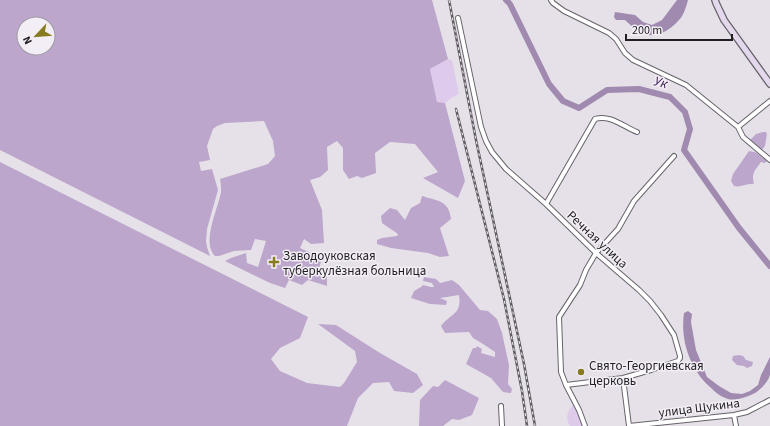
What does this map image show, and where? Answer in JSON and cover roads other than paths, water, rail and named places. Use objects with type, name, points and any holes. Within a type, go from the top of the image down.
[{"type":"street","points":[[551,0],[564,10],[609,33],[616,39],[625,53],[633,60],[686,85],[738,127],[743,137],[770,160]]},
{"type":"street","points":[[716,0],[724,20],[770,84]]},
{"type":"street","name":"Речная улица","points":[[458,18],[481,127],[492,152],[506,169],[546,204],[596,253],[639,290],[661,315],[674,335],[680,356],[678,361],[623,378]]},
{"type":"street","points":[[738,127],[770,101]]},
{"type":"street","points":[[546,204],[595,119],[604,118],[619,123],[637,132]]},
{"type":"street","points":[[585,426],[561,372],[559,317],[580,286],[586,270],[596,253],[618,229],[634,201],[674,156]]},
{"type":"street","points":[[566,385],[623,378],[629,426]]},
{"type":"street","name":"улица Щукина","points":[[629,426],[734,415],[747,412],[770,400]]},
{"type":"street","points":[[502,406],[502,426]]},
{"type":"street","points":[[734,415],[736,426]]},
{"type":"waterway","name":"Ук","points":[[506,0],[510,4],[549,84],[563,101],[579,108],[607,90],[639,89],[670,97],[685,112],[690,129],[684,150],[739,228],[770,266]]},
{"type":"railway","points":[[449,0],[476,140],[524,364],[535,426]]},
{"type":"railway","points":[[456,109],[504,299],[522,391],[527,426]]},
{"type":"place","name":"Заводоуковская туберкулёзная больница","points":[[274,262]]},
{"type":"place","name":"Свято-Георгиевская церковь","points":[[581,372]]}]
